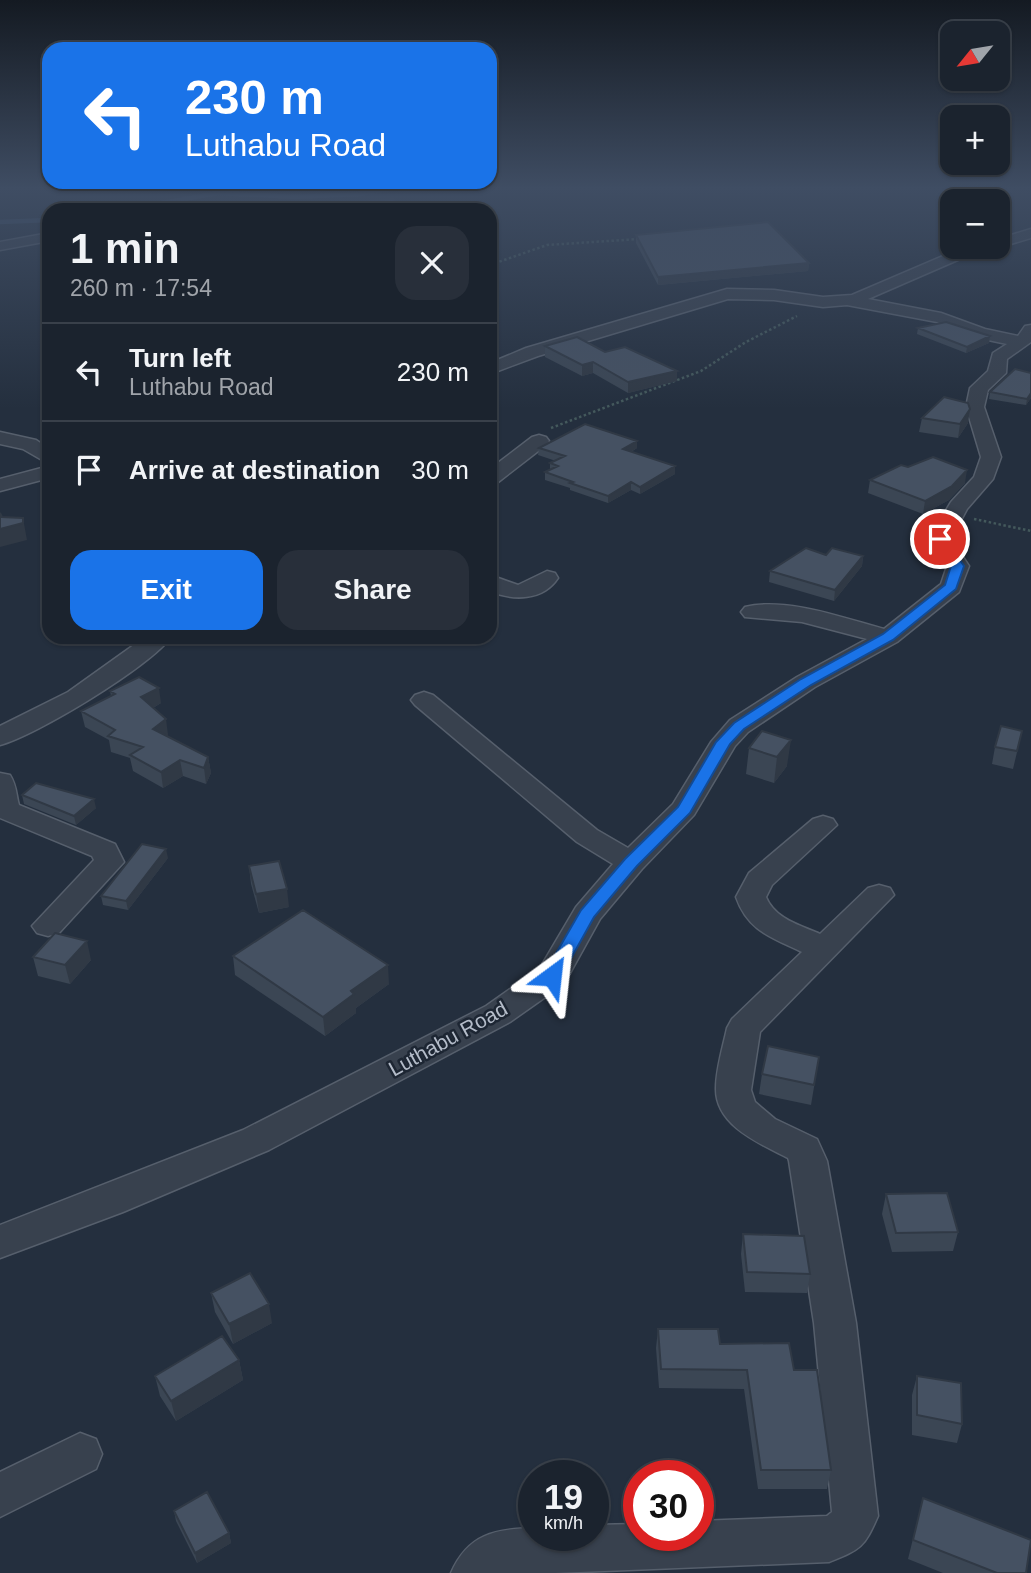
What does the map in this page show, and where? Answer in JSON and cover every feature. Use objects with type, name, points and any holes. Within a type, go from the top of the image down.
[{"type":"street","points":[[848,300],[942,262]]},
{"type":"street","points":[[497,366],[532,352],[727,294],[774,295],[823,302],[848,300],[941,318],[980,333],[1026,336]]},
{"type":"street","points":[[946,528],[983,479],[991,457],[975,407],[979,388],[998,373],[999,357],[1026,336]]},
{"type":"street","points":[[0,438],[29,444],[42,453]]},
{"type":"street","points":[[497,474],[539,442]]},
{"type":"street","points":[[0,485],[42,474]]},
{"type":"street","name":"Luthabu Road","points":[[0,1242],[109,1201],[256,1140],[498,1014],[552,976],[587,914],[631,862],[684,809],[724,742],[739,726],[806,682],[888,637],[951,587],[958,566],[946,528]]},
{"type":"street","points":[[497,586],[513,594],[523,593],[547,578]]},
{"type":"street","points":[[753,612],[802,615],[888,637]]},
{"type":"street","points":[[0,737],[77,697],[151,644]]},
{"type":"street","points":[[424,700],[587,836],[631,862]]},
{"type":"street","points":[[0,780],[5,793],[3,806],[105,851],[108,862],[48,926]]},
{"type":"street","points":[[823,825],[760,880],[751,897],[757,913],[774,926],[824,949]]},
{"type":"street","points":[[475,1573],[487,1559],[503,1552],[829,1539],[846,1531],[855,1516],[835,1323],[808,1161],[804,1149],[762,1129],[740,1109],[733,1090],[744,1028],[879,895]]},
{"type":"street","points":[[0,1495],[80,1454]]},
{"type":"path","points":[[539,442],[553,426],[701,371],[746,342],[823,302]]},
{"type":"path","points":[[946,528],[1031,531]]},
{"type":"building","points":[[650,262],[809,263],[658,277]]},
{"type":"building","points":[[946,322],[990,336],[967,347],[918,328]]},
{"type":"building","points":[[577,337],[605,352],[625,347],[677,371],[628,382],[593,362],[582,365],[545,346]]},
{"type":"building","points":[[1015,369],[1031,373],[1031,393],[1027,399],[990,392]]},
{"type":"building","points":[[944,397],[968,403],[970,409],[960,424],[922,418]]},
{"type":"building","points":[[585,424],[637,441],[623,449],[675,466],[640,487],[631,482],[608,496],[545,472],[558,466],[550,463],[565,456],[539,448]]},
{"type":"building","points":[[933,457],[967,470],[952,486],[925,501],[870,480],[901,465],[908,467]]},
{"type":"building","points":[[0,513],[2,517],[23,518],[23,523],[0,529]]},
{"type":"building","points":[[806,548],[826,555],[832,548],[863,556],[835,590],[770,571]]},
{"type":"building","points":[[139,677],[159,688],[141,697],[166,719],[153,729],[208,757],[204,768],[180,760],[161,772],[130,755],[143,747],[108,736],[115,730],[81,711],[115,694],[110,691]]},
{"type":"building","points":[[1001,726],[1022,731],[1017,751],[995,747]]},
{"type":"building","points":[[762,731],[791,740],[777,757],[749,748]]},
{"type":"building","points":[[36,783],[94,799],[74,816],[22,795]]},
{"type":"building","points":[[142,844],[166,849],[126,901],[101,896]]},
{"type":"building","points":[[279,861],[287,889],[256,894],[249,866]]},
{"type":"building","points":[[303,910],[388,965],[351,991],[354,994],[323,1017],[233,956]]},
{"type":"building","points":[[55,933],[87,941],[65,965],[33,957]]},
{"type":"building","points":[[768,1046],[819,1057],[814,1085],[762,1074]]},
{"type":"building","points":[[947,1193],[958,1232],[896,1233],[886,1194]]},
{"type":"building","points":[[743,1234],[804,1236],[810,1274],[747,1272]]},
{"type":"building","points":[[250,1273],[269,1304],[229,1324],[211,1293]]},
{"type":"building","points":[[658,1329],[718,1329],[720,1344],[789,1343],[794,1370],[817,1370],[831,1470],[761,1470],[747,1370],[661,1369]]},
{"type":"building","points":[[222,1336],[239,1360],[171,1401],[155,1376]]},
{"type":"building","points":[[917,1376],[961,1383],[962,1424],[917,1415]]},
{"type":"building","points":[[207,1492],[229,1533],[195,1553],[174,1511]]},
{"type":"building","points":[[923,1498],[1031,1540],[1026,1573],[997,1573],[913,1540]]},
{"type":"route","points":[[552,976],[587,914],[631,862],[684,809],[724,742],[739,726],[806,682],[888,637],[951,587],[958,566],[940,539]]}]
